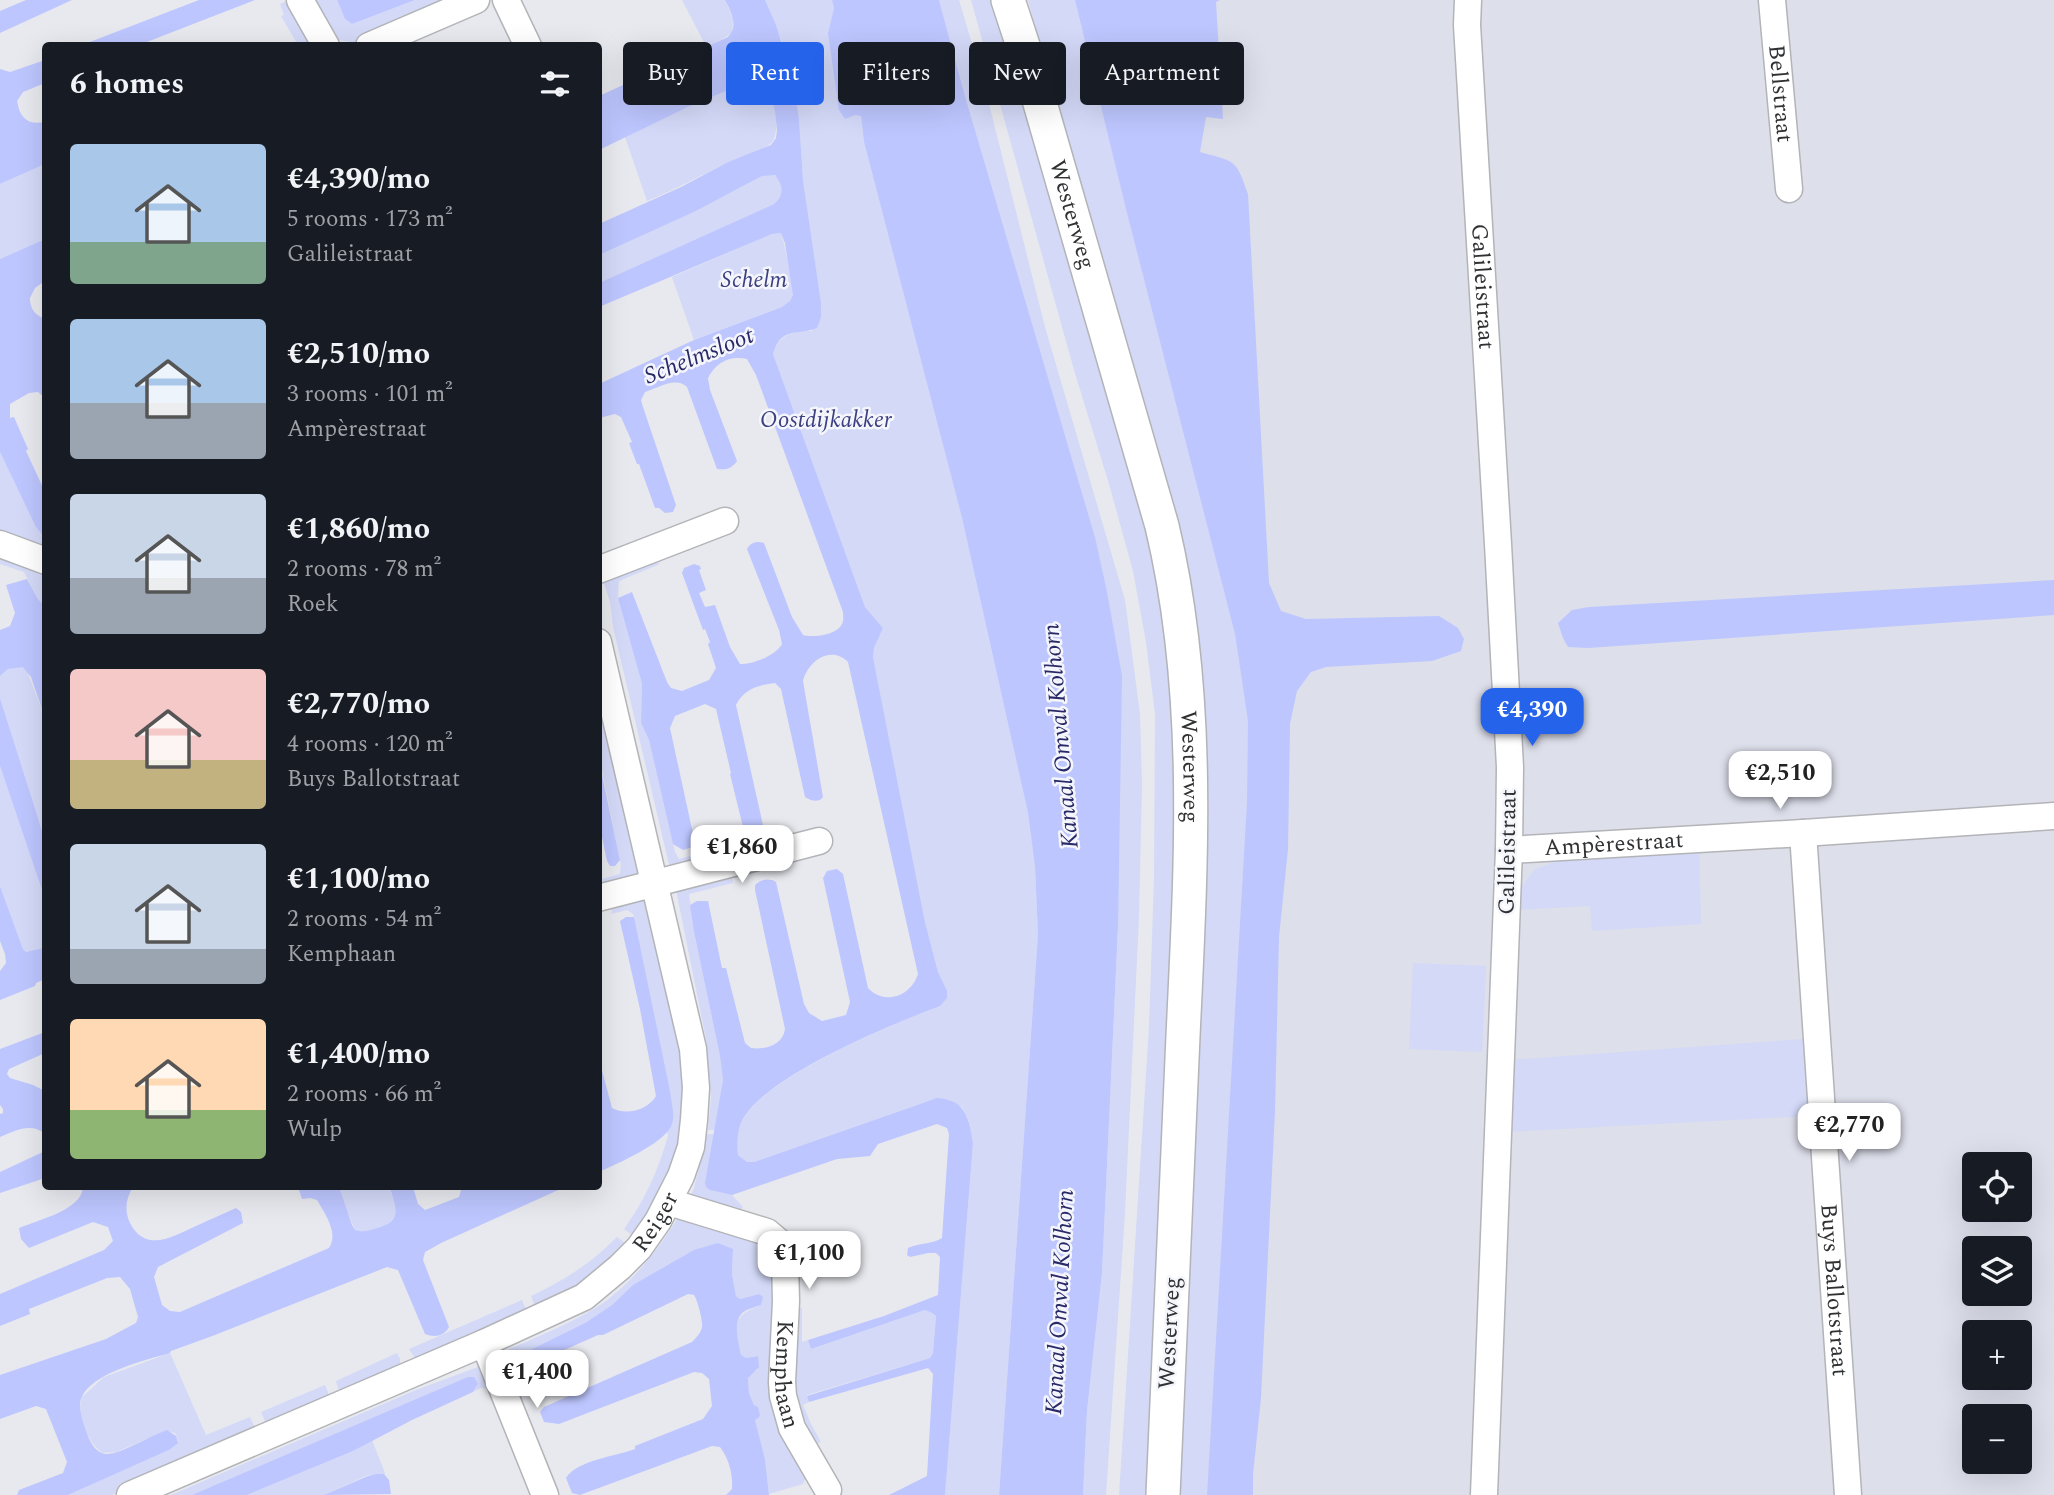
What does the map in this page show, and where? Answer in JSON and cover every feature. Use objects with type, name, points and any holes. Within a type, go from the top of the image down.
[{"type":"main road","name":"Westerweg","points":[[1008,0],[1022,42]]},
{"type":"main road","name":"Westerweg","points":[[1017,0],[1024,42]]},
{"type":"main road","name":"Westerweg","points":[[1041,105],[1162,526],[1185,654],[1191,760],[1190,895],[1163,1495]]},
{"type":"street","points":[[300,0],[324,42]]},
{"type":"street","points":[[378,42],[476,0]]},
{"type":"street","points":[[506,0],[526,42]]},
{"type":"street","name":"Galileistraat","points":[[1468,0],[1510,768],[1484,1495]]},
{"type":"street","name":"Bellstraat","points":[[1772,0],[1789,189]]},
{"type":"street","points":[[602,568],[725,521]]},
{"type":"street","points":[[0,544],[42,560]]},
{"type":"street","name":"Reiger","points":[[130,1495],[584,1297],[639,1248],[669,1202],[691,1147],[696,1088],[693,1049],[602,659]]},
{"type":"street","name":"Ampèrestraat","points":[[1509,850],[2054,816]]},
{"type":"street","name":"Buys Ballotstraat","points":[[1803,833],[1848,1495]]},
{"type":"street","points":[[602,897],[819,841]]},
{"type":"street","name":"Kemphaan","points":[[669,1202],[767,1232],[780,1243],[785,1258],[786,1301],[783,1396],[792,1428],[828,1490]]},
{"type":"street","points":[[484,1342],[545,1495]]},
{"type":"shaded area","points":[[1043,0],[2054,0],[2054,1495],[1190,1495],[1228,751],[1066,93],[1066,42],[1053,42]]},
{"type":"green space","points":[[289,0],[314,41],[296,42],[281,16],[284,15],[280,4]]},
{"type":"green space","points":[[316,0],[337,0],[345,19],[352,24],[415,0],[462,0],[362,42],[339,40]]},
{"type":"green space","points":[[682,0],[725,0],[733,19],[732,33],[712,45],[712,42],[704,42]]},
{"type":"green space","name":"Oostdijkakker","points":[[765,0],[832,0],[834,8],[828,33],[838,63],[838,105],[852,105],[855,115],[861,115],[864,142],[962,518],[1028,813],[1035,867],[1038,934],[999,1495],[945,1495],[973,1143],[968,1118],[962,1107],[928,1101],[754,1162],[747,1162],[738,1155],[741,1123],[753,1106],[774,1088],[830,1054],[940,1006],[946,991],[938,972],[925,922],[873,657],[883,628],[865,607],[773,354],[779,342],[788,335],[812,331],[821,304],[803,180],[797,105],[824,105],[824,42],[782,42]]},
{"type":"green space","points":[[939,0],[959,0],[972,42],[969,42],[969,105],[989,105],[1045,327],[1125,600],[1140,714],[1142,785],[1139,917],[1125,1213],[1106,1495],[1083,1495],[1087,1411],[1102,1273],[1118,927],[1095,537],[965,96],[955,59],[955,42],[950,42]]},
{"type":"green space","points":[[971,0],[996,0],[1008,42],[983,42]]},
{"type":"green space","points":[[1028,0],[1075,0],[1085,42],[1080,42],[1080,105],[1101,105],[1235,634],[1248,721],[1247,802],[1207,1495],[1176,1495],[1203,765],[1072,163],[1056,105],[1066,105],[1066,42],[1039,42]]},
{"type":"green space","points":[[726,91],[726,105],[773,105],[776,131],[771,143],[647,201],[625,137],[693,105],[712,105],[712,97]]},
{"type":"green space","points":[[1000,105],[1027,105],[1122,430],[1167,615],[1180,796],[1152,1495],[1119,1495],[1149,1027],[1154,878],[1155,714],[1133,571]]},
{"type":"green space","points":[[42,165],[42,240],[0,259],[0,184]]},
{"type":"green space","points":[[771,174],[781,184],[780,196],[774,204],[602,282],[602,253],[696,211],[762,176]]},
{"type":"green space","name":"Schelm","points":[[781,233],[792,284],[793,295],[790,301],[782,307],[694,340],[672,277],[772,234]]},
{"type":"green space","points":[[0,452],[42,534],[42,554],[0,538]]},
{"type":"green space","points":[[0,551],[42,566],[42,603],[24,572],[0,564]]},
{"type":"green space","points":[[648,557],[660,564],[619,581],[618,598],[642,684],[641,723],[649,740],[675,852],[679,859],[734,845],[731,853],[671,873],[603,580]]},
{"type":"green space","points":[[23,667],[27,671],[42,710],[42,831],[0,698],[0,676],[8,669]]},
{"type":"green space","points":[[602,693],[642,873],[605,891],[602,879],[620,874],[621,865],[602,771]]},
{"type":"green space","points":[[0,766],[42,890],[42,948],[26,952],[23,949],[0,886]]},
{"type":"green space","points":[[1699,846],[1701,924],[1592,931],[1590,906],[1515,910],[1519,890],[1534,870],[1569,856]]},
{"type":"green space","points":[[730,870],[733,883],[689,894],[723,1080],[715,1130],[708,1130],[711,1098],[706,1039],[675,885]]},
{"type":"green space","points":[[639,895],[647,900],[680,1024],[688,1109],[663,1200],[632,1235],[624,1229],[650,1185],[672,1124],[634,917],[627,910],[611,914],[615,900]]},
{"type":"green space","points":[[1413,963],[1486,966],[1482,1052],[1409,1049]]},
{"type":"green space","points":[[1803,1039],[1809,1116],[1506,1132],[1509,1060]]},
{"type":"green space","points":[[707,1134],[714,1134],[711,1190],[732,1195],[743,1207],[735,1217],[689,1200]]},
{"type":"green space","points":[[340,1190],[391,1190],[397,1214],[379,1229],[355,1230]]},
{"type":"green space","points":[[679,1216],[771,1244],[804,1462],[803,1484],[769,1494],[765,1459],[749,1393],[748,1378],[757,1370],[757,1356],[746,1358],[741,1355],[737,1331],[737,1324],[743,1314],[759,1306],[759,1294],[740,1299],[736,1296],[732,1274],[733,1250],[633,1285],[612,1305],[585,1323],[518,1356],[524,1368],[517,1372],[518,1374],[505,1374],[500,1353],[573,1320],[597,1307],[621,1289],[643,1266]]},
{"type":"green space","points":[[617,1237],[625,1243],[590,1284],[535,1307],[531,1296],[577,1271]]},
{"type":"green space","points":[[522,1300],[527,1312],[418,1363],[409,1349]]},
{"type":"green space","points":[[802,1308],[802,1342],[808,1340],[811,1349],[925,1310],[936,1316],[933,1353],[930,1358],[807,1395],[809,1402],[803,1405],[821,1442],[810,1446],[796,1421],[791,1311]]},
{"type":"green space","points":[[170,1353],[206,1435],[250,1417],[257,1432],[112,1495],[68,1495],[169,1450],[178,1441],[175,1433],[165,1431],[116,1452],[103,1453],[92,1442],[84,1428],[80,1412],[82,1397],[104,1377]]},
{"type":"green space","points":[[397,1353],[400,1370],[344,1395],[338,1388],[336,1381]]},
{"type":"green space","points":[[486,1364],[491,1386],[484,1389],[483,1387],[473,1392],[478,1384],[192,1495],[171,1495],[416,1390]]},
{"type":"green space","points":[[325,1385],[328,1402],[268,1428],[261,1412]]},
{"type":"green space","points":[[372,1440],[384,1474],[368,1475],[324,1495],[247,1495],[353,1451]]},
{"type":"water","points":[[26,0],[72,0],[0,33],[0,11]]},
{"type":"water","points":[[199,0],[255,0],[147,42],[90,42]]},
{"type":"water","points":[[337,0],[415,0],[352,24],[345,19]]},
{"type":"water","points":[[725,0],[765,0],[781,42],[726,42],[726,91],[712,97],[712,44],[728,37],[733,24]]},
{"type":"water","points":[[832,0],[939,0],[950,42],[838,42],[838,103],[828,33],[834,8]]},
{"type":"water","points":[[1075,0],[1220,0],[1216,2],[1218,42],[1085,42]]},
{"type":"water","name":"Kanaal Omval Kolhorn","points":[[955,59],[1095,537],[1122,676],[1118,927],[1102,1273],[1087,1411],[1083,1495],[999,1495],[1038,934],[1035,867],[1028,813],[962,518],[864,142],[861,116],[845,119],[838,105],[955,105]]},
{"type":"water","points":[[42,61],[42,84],[23,92],[17,101],[20,112],[26,119],[34,123],[42,122],[42,165],[0,184],[0,69],[10,72]]},
{"type":"water","points":[[623,85],[623,105],[693,105],[602,149],[602,95]]},
{"type":"water","name":"Schelmsloot","points":[[773,105],[797,105],[803,180],[821,317],[817,328],[780,339],[773,354],[865,607],[883,628],[873,657],[925,922],[947,998],[940,1006],[830,1054],[774,1088],[753,1106],[741,1123],[738,1155],[747,1162],[754,1162],[937,1098],[954,1102],[964,1112],[973,1143],[945,1495],[889,1495],[927,1476],[933,1374],[928,1368],[809,1402],[807,1396],[930,1358],[933,1353],[936,1316],[925,1310],[811,1349],[808,1340],[884,1316],[938,1295],[940,1257],[936,1253],[910,1257],[907,1255],[908,1248],[942,1238],[949,1134],[947,1128],[937,1124],[878,1144],[870,1156],[837,1159],[732,1195],[710,1190],[705,1183],[723,1080],[690,905],[697,901],[708,901],[722,968],[726,968],[745,1043],[751,1048],[777,1043],[785,1029],[755,890],[755,885],[760,881],[776,882],[804,1004],[809,1013],[822,1021],[846,1015],[850,1002],[823,878],[827,871],[837,869],[843,874],[868,988],[882,996],[897,996],[910,988],[918,974],[848,662],[841,657],[828,655],[810,667],[803,681],[823,797],[819,800],[805,797],[781,689],[775,683],[758,687],[743,695],[736,705],[763,825],[753,833],[744,831],[716,709],[705,704],[675,716],[670,728],[695,843],[693,847],[683,850],[673,844],[649,740],[641,723],[642,684],[618,598],[632,592],[667,682],[671,688],[682,691],[709,680],[716,668],[708,644],[710,642],[682,573],[684,568],[694,564],[700,566],[706,590],[699,593],[705,607],[715,605],[730,647],[740,664],[764,659],[782,644],[747,549],[754,543],[764,543],[792,617],[803,635],[818,636],[830,633],[839,628],[843,621],[843,612],[756,375],[747,359],[724,361],[708,378],[737,461],[728,468],[717,469],[687,387],[678,383],[667,384],[645,392],[641,400],[676,505],[673,512],[665,513],[655,508],[621,417],[615,414],[602,417],[602,383],[694,340],[782,307],[790,301],[793,295],[781,233],[772,234],[602,306],[602,282],[774,204],[781,194],[780,183],[775,175],[762,176],[696,211],[602,254],[602,223],[681,187],[728,162],[771,145],[777,130]]},
{"type":"water","points":[[1101,105],[1222,105],[1223,119],[1206,117],[1200,152],[1233,163],[1248,194],[1269,583],[1281,611],[1306,619],[1439,616],[1458,628],[1464,639],[1461,651],[1432,661],[1326,667],[1311,672],[1297,691],[1290,724],[1288,849],[1279,937],[1275,1111],[1261,1398],[1253,1495],[1207,1495],[1247,802],[1248,721],[1235,634]]},
{"type":"water","points":[[42,240],[42,283],[35,288],[30,298],[34,311],[42,318],[42,395],[38,392],[29,393],[10,404],[10,418],[14,417],[42,486],[42,534],[0,452],[0,259]]},
{"type":"water","points":[[27,579],[42,603],[42,709],[31,677],[23,667],[8,669],[0,676],[0,630],[10,626],[15,613],[6,585]]},
{"type":"water","points":[[2054,580],[2054,615],[1588,648],[1568,647],[1558,623],[1572,610],[1589,607]]},
{"type":"water","points":[[0,698],[42,831],[42,890],[0,766]]},
{"type":"water","points":[[602,775],[620,860],[615,866],[610,866],[602,837]]},
{"type":"water","points":[[0,886],[23,949],[26,952],[42,948],[42,980],[35,986],[0,1000],[0,971],[6,963],[0,941]]},
{"type":"water","points":[[626,917],[634,917],[670,1091],[673,1120],[668,1131],[651,1145],[602,1171],[602,1070],[612,1108],[636,1110],[648,1105],[656,1096],[620,921]]},
{"type":"water","points":[[42,1033],[42,1054],[9,1069],[7,1074],[10,1078],[42,1090],[42,1132],[29,1128],[0,1137],[0,1114],[3,1109],[0,1105],[0,1049]]},
{"type":"water","points":[[42,1152],[42,1179],[0,1193],[0,1172]]},
{"type":"water","points":[[82,1190],[132,1190],[127,1204],[130,1223],[144,1238],[152,1240],[170,1238],[236,1208],[241,1212],[243,1223],[158,1267],[154,1277],[162,1305],[170,1311],[180,1312],[329,1248],[332,1230],[327,1217],[317,1200],[302,1199],[299,1190],[340,1190],[352,1225],[355,1230],[361,1231],[386,1225],[395,1217],[391,1190],[414,1190],[418,1204],[425,1210],[459,1197],[461,1190],[558,1190],[425,1252],[423,1260],[449,1327],[442,1334],[425,1334],[398,1270],[387,1267],[170,1353],[120,1369],[95,1382],[86,1390],[80,1407],[87,1435],[99,1451],[106,1454],[119,1451],[167,1430],[176,1436],[178,1443],[169,1450],[68,1495],[17,1495],[19,1490],[63,1473],[67,1462],[46,1409],[36,1406],[0,1419],[0,1375],[106,1339],[136,1323],[138,1317],[130,1289],[120,1277],[107,1278],[29,1309],[30,1314],[0,1326],[0,1294],[104,1250],[113,1241],[108,1227],[93,1222],[29,1248],[21,1239],[19,1228],[67,1208],[81,1195]]},
{"type":"water","points":[[718,1243],[733,1249],[732,1274],[736,1296],[740,1299],[759,1294],[763,1297],[761,1305],[741,1315],[737,1331],[741,1355],[746,1358],[758,1356],[759,1367],[748,1378],[749,1393],[760,1416],[755,1420],[765,1459],[769,1495],[726,1495],[732,1489],[730,1467],[720,1447],[712,1446],[580,1495],[572,1493],[566,1478],[579,1467],[635,1449],[635,1446],[703,1419],[712,1406],[709,1379],[702,1373],[694,1372],[559,1424],[544,1422],[540,1412],[544,1407],[692,1342],[702,1327],[696,1298],[688,1294],[603,1335],[524,1368],[518,1356],[585,1323],[612,1305],[633,1285],[694,1250]]},
{"type":"water","points":[[468,1377],[474,1377],[478,1384],[473,1392],[353,1451],[247,1495],[192,1495]]},
{"type":"water","points":[[384,1474],[389,1480],[391,1494],[324,1495],[368,1476]]}]
